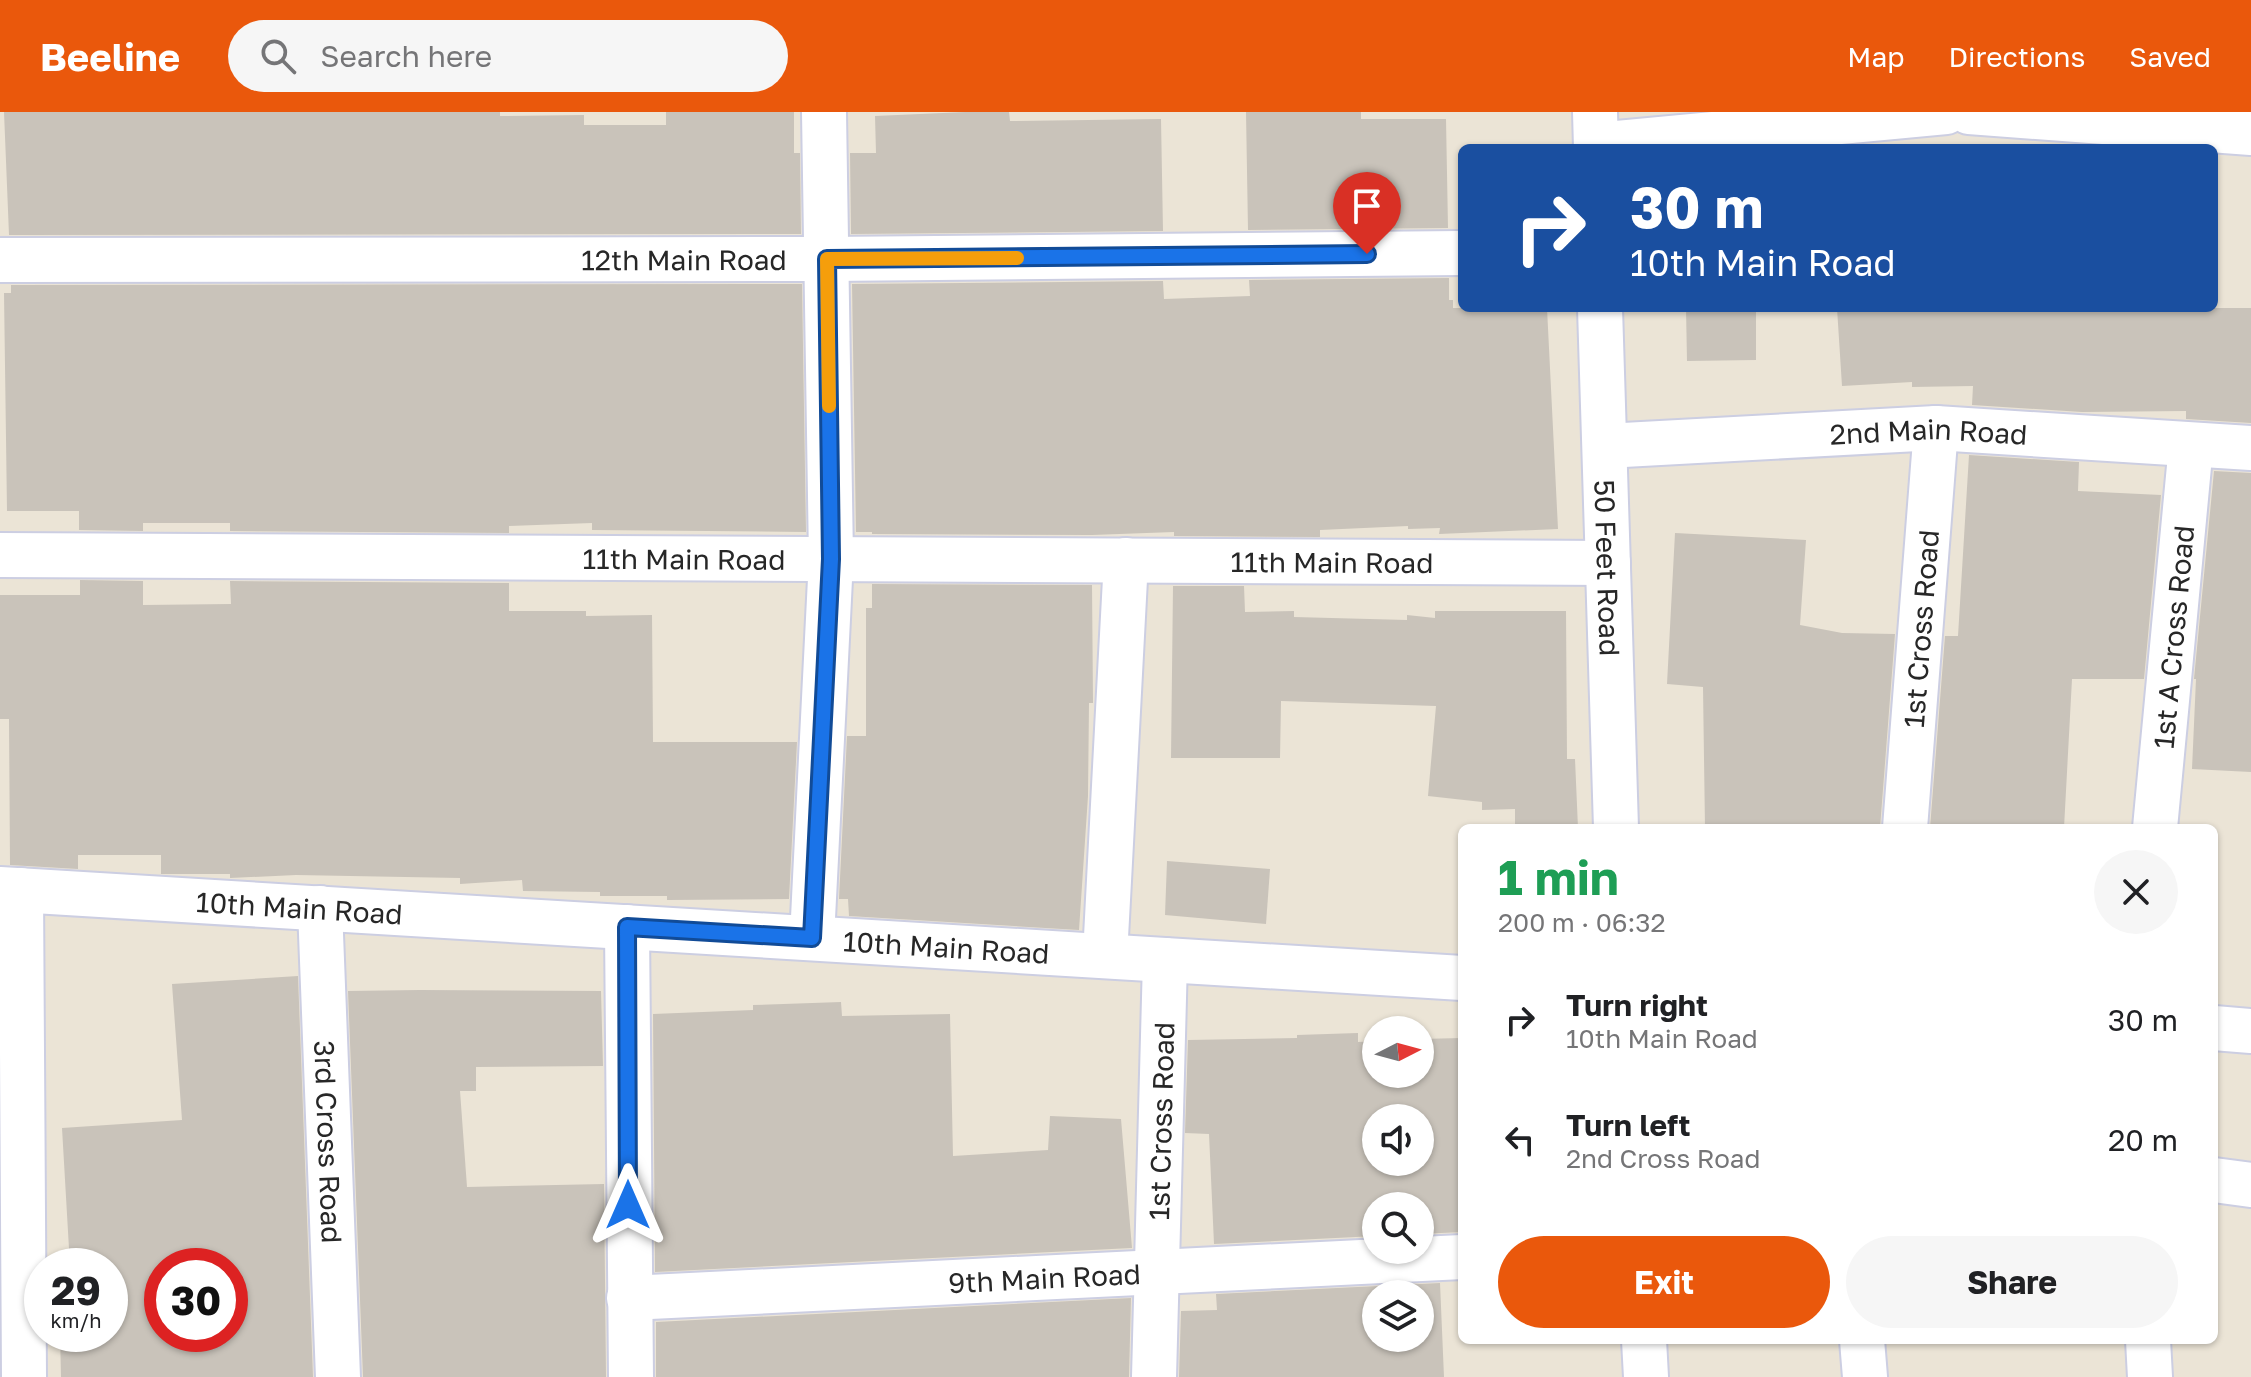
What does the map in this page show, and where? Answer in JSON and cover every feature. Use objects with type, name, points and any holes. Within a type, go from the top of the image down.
[{"type":"street","points":[[812,938],[831,559],[824,112]]},
{"type":"street","points":[[1596,135],[1946,112]]},
{"type":"street","points":[[1969,112],[2251,133]]},
{"type":"street","name":"12th Main Road","points":[[0,260],[827,259],[1458,253]]},
{"type":"street","name":"50 Feet Road","points":[[1600,312],[1616,824]]},
{"type":"street","name":"2nd Main Road","points":[[1605,446],[1936,428],[2251,448]]},
{"type":"street","name":"1st Cross Road","points":[[1905,824],[1936,428]]},
{"type":"street","name":"1st A Cross Road","points":[[2155,824],[2191,445]]},
{"type":"street","name":"11th Main Road","points":[[0,555],[1608,563]]},
{"type":"street","points":[[1105,956],[1126,560]]},
{"type":"street","points":[[11,889],[24,1377]]},
{"type":"street","name":"10th Main Road","points":[[11,889],[1458,978]]},
{"type":"street","name":"3rd Cross Road","points":[[320,908],[338,1377]]},
{"type":"street","points":[[627,927],[631,1377]]},
{"type":"street","name":"1st Cross Road","points":[[1154,1377],[1165,960]]},
{"type":"street","points":[[2218,1028],[2251,1031]]},
{"type":"street","points":[[2218,1181],[2251,1185]]},
{"type":"street","name":"9th Main Road","points":[[629,1298],[1458,1257]]},
{"type":"street","points":[[1644,1344],[1646,1377]]},
{"type":"street","points":[[1862,1344],[1865,1377]]},
{"type":"street","points":[[2148,1344],[2150,1377]]},
{"type":"building","points":[[4,112],[500,112],[500,116],[584,115],[584,125],[666,125],[666,112],[794,112],[794,153],[800,153],[801,234],[9,235]]},
{"type":"building","points":[[1009,112],[1010,121],[1161,119],[1163,231],[851,234],[850,153],[876,153],[875,116]]},
{"type":"building","points":[[1246,112],[1361,112],[1361,119],[1446,119],[1448,228],[1248,230]]},
{"type":"building","points":[[1449,278],[1449,300],[1453,300],[1453,308],[1458,308],[1458,312],[1547,312],[1558,529],[1439,534],[1440,528],[1408,529],[1408,526],[1320,530],[1320,537],[1174,536],[1174,532],[1092,535],[856,532],[852,284],[1163,281],[1164,299],[1250,296],[1249,280]]},
{"type":"building","points":[[802,284],[806,532],[592,530],[592,523],[509,526],[509,533],[230,531],[230,523],[143,523],[143,531],[79,530],[79,511],[7,511],[4,293],[11,293],[11,285]]},
{"type":"building","points":[[2218,308],[2251,308],[2251,423],[2186,419],[2186,411],[2082,412],[1972,405],[1973,386],[1912,387],[1912,382],[1842,386],[1837,312],[2218,312]]},
{"type":"building","points":[[1686,312],[1756,312],[1756,360],[1687,361]]},
{"type":"building","points":[[1969,455],[2079,462],[2078,491],[2161,495],[2144,679],[2072,679],[2064,824],[1930,824],[1945,636],[1958,636]]},
{"type":"building","points":[[2214,471],[2251,473],[2251,772],[2192,769],[2194,679]]},
{"type":"building","points":[[1675,533],[1806,540],[1800,625],[1842,633],[1895,634],[1880,824],[1705,824],[1703,687],[1667,684]]},
{"type":"building","points":[[80,580],[143,581],[143,605],[231,604],[230,581],[509,583],[509,611],[586,611],[586,616],[652,615],[653,742],[797,742],[789,899],[667,900],[667,896],[523,891],[522,880],[460,884],[460,878],[296,875],[230,878],[230,874],[161,874],[161,855],[78,855],[78,869],[10,865],[9,719],[0,719],[0,595],[80,595]]},
{"type":"building","points":[[872,584],[1092,585],[1093,703],[1089,703],[1088,796],[1079,930],[849,916],[848,899],[839,899],[847,736],[866,736],[866,608],[872,608]]},
{"type":"building","points":[[1173,586],[1244,586],[1245,612],[1294,611],[1294,617],[1407,620],[1407,615],[1435,618],[1435,611],[1566,611],[1567,759],[1575,759],[1578,824],[1515,824],[1515,809],[1482,810],[1482,802],[1428,796],[1436,706],[1281,701],[1280,758],[1171,758]]},
{"type":"building","points":[[1167,861],[1270,869],[1266,924],[1165,915]]},
{"type":"building","points":[[298,976],[313,1377],[61,1377],[60,1352],[128,1352],[128,1248],[69,1248],[62,1128],[182,1120],[172,984]]},
{"type":"building","points":[[348,991],[601,991],[603,1066],[476,1067],[476,1091],[460,1091],[467,1187],[604,1184],[606,1377],[363,1377]]},
{"type":"building","points":[[841,1002],[842,1016],[950,1014],[953,1156],[1048,1150],[1050,1116],[1121,1119],[1132,1248],[655,1272],[653,1014],[753,1010],[753,1005]]},
{"type":"building","points":[[1358,1033],[1358,1042],[1362,1042],[1362,1088],[1434,1088],[1434,1039],[1458,1038],[1458,1232],[1434,1233],[1434,1192],[1362,1192],[1362,1237],[1214,1244],[1209,1134],[1185,1133],[1188,1040],[1297,1038],[1297,1035]]},
{"type":"building","points":[[1434,1283],[1440,1283],[1444,1377],[1179,1377],[1181,1311],[1217,1310],[1216,1294],[1362,1287],[1362,1352],[1434,1352]]},
{"type":"building","points":[[1131,1298],[1129,1377],[656,1377],[656,1322]]},
{"type":"slow traffic","points":[[829,406],[827,259],[1017,258]]},
{"type":"route","points":[[628,1205],[627,927],[812,938],[831,559],[827,259],[1367,254]]}]
